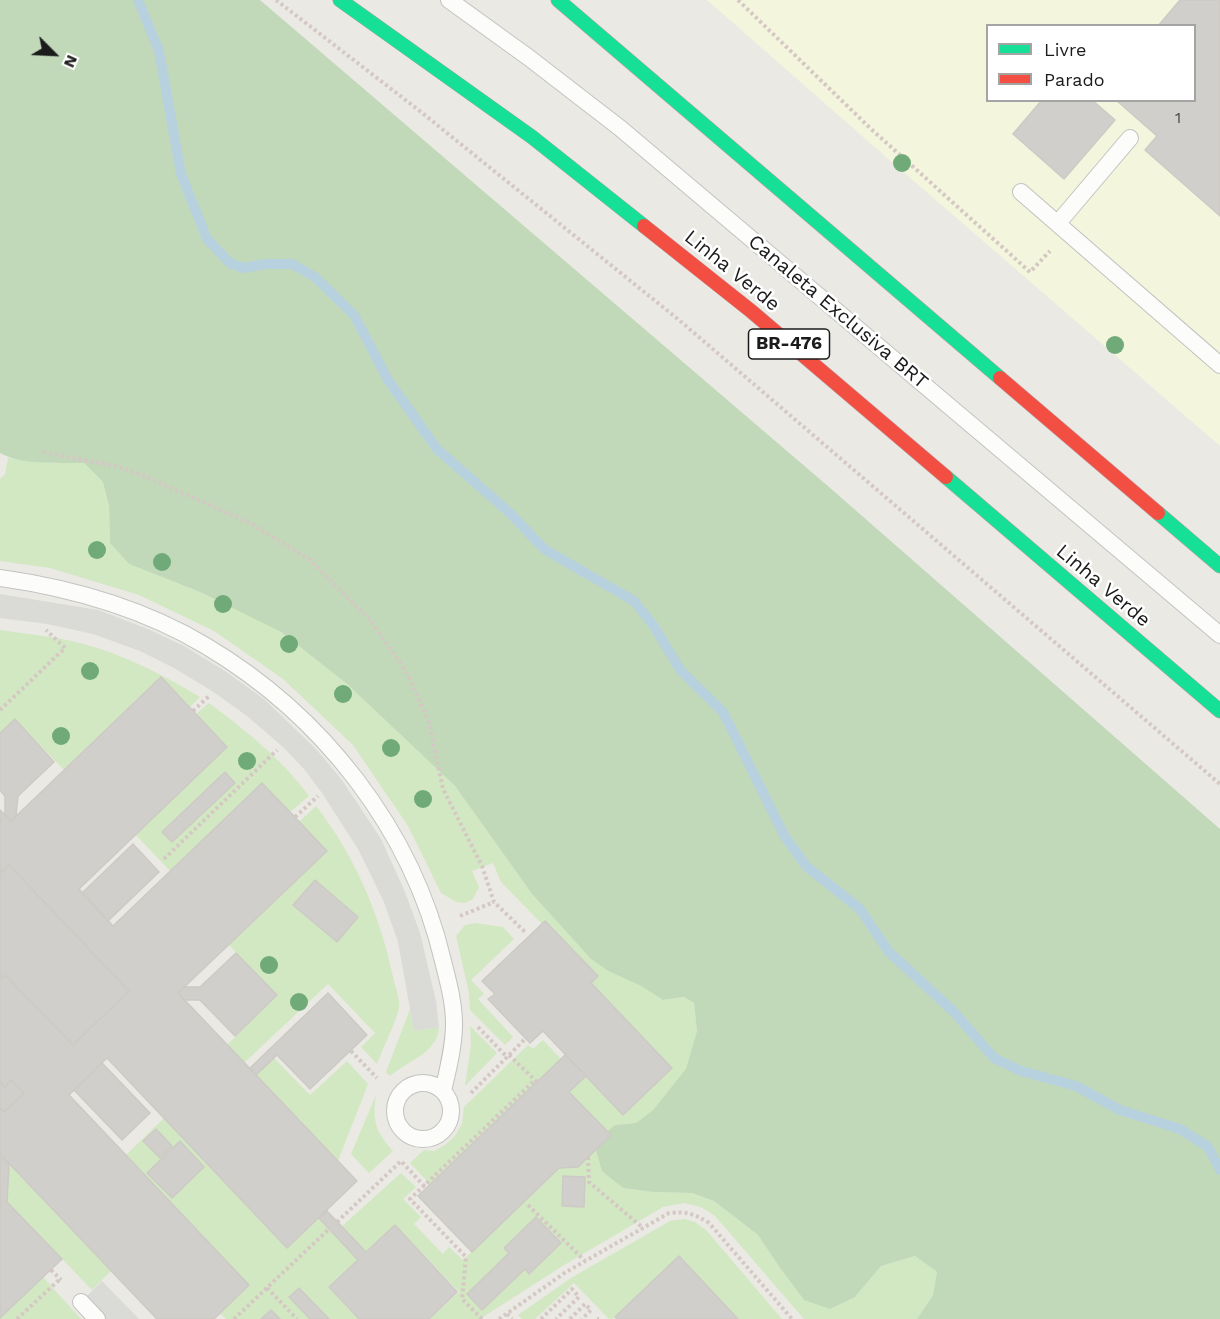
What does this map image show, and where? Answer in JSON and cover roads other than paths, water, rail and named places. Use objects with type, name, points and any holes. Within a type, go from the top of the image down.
[{"type":"highway","name":"Linha Verde","points":[[340,0],[532,137],[751,311],[1220,711]]},
{"type":"highway","points":[[558,0],[1220,566]]},
{"type":"lane","name":"Canaleta Exclusiva BRT","points":[[449,0],[620,128],[1220,634]]},
{"type":"lane","points":[[1058,223],[1130,138]]},
{"type":"lane","points":[[1021,192],[1220,365]]},
{"type":"lane","points":[[0,578],[45,585],[102,601],[151,619],[206,645],[269,689],[325,741],[355,775],[392,831],[435,926],[452,998],[454,1024],[444,1091]]},
{"type":"lane","points":[[81,1302],[97,1319]]},
{"type":"waterway","points":[[138,0],[159,51],[181,174],[207,239],[230,263],[243,268],[265,264],[292,264],[315,277],[354,315],[388,380],[437,449],[511,514],[544,549],[634,601],[653,625],[681,671],[723,712],[784,835],[806,866],[860,909],[889,952],[954,1012],[994,1058],[1021,1071],[1076,1086],[1120,1110],[1180,1129],[1208,1147],[1220,1170]]}]
